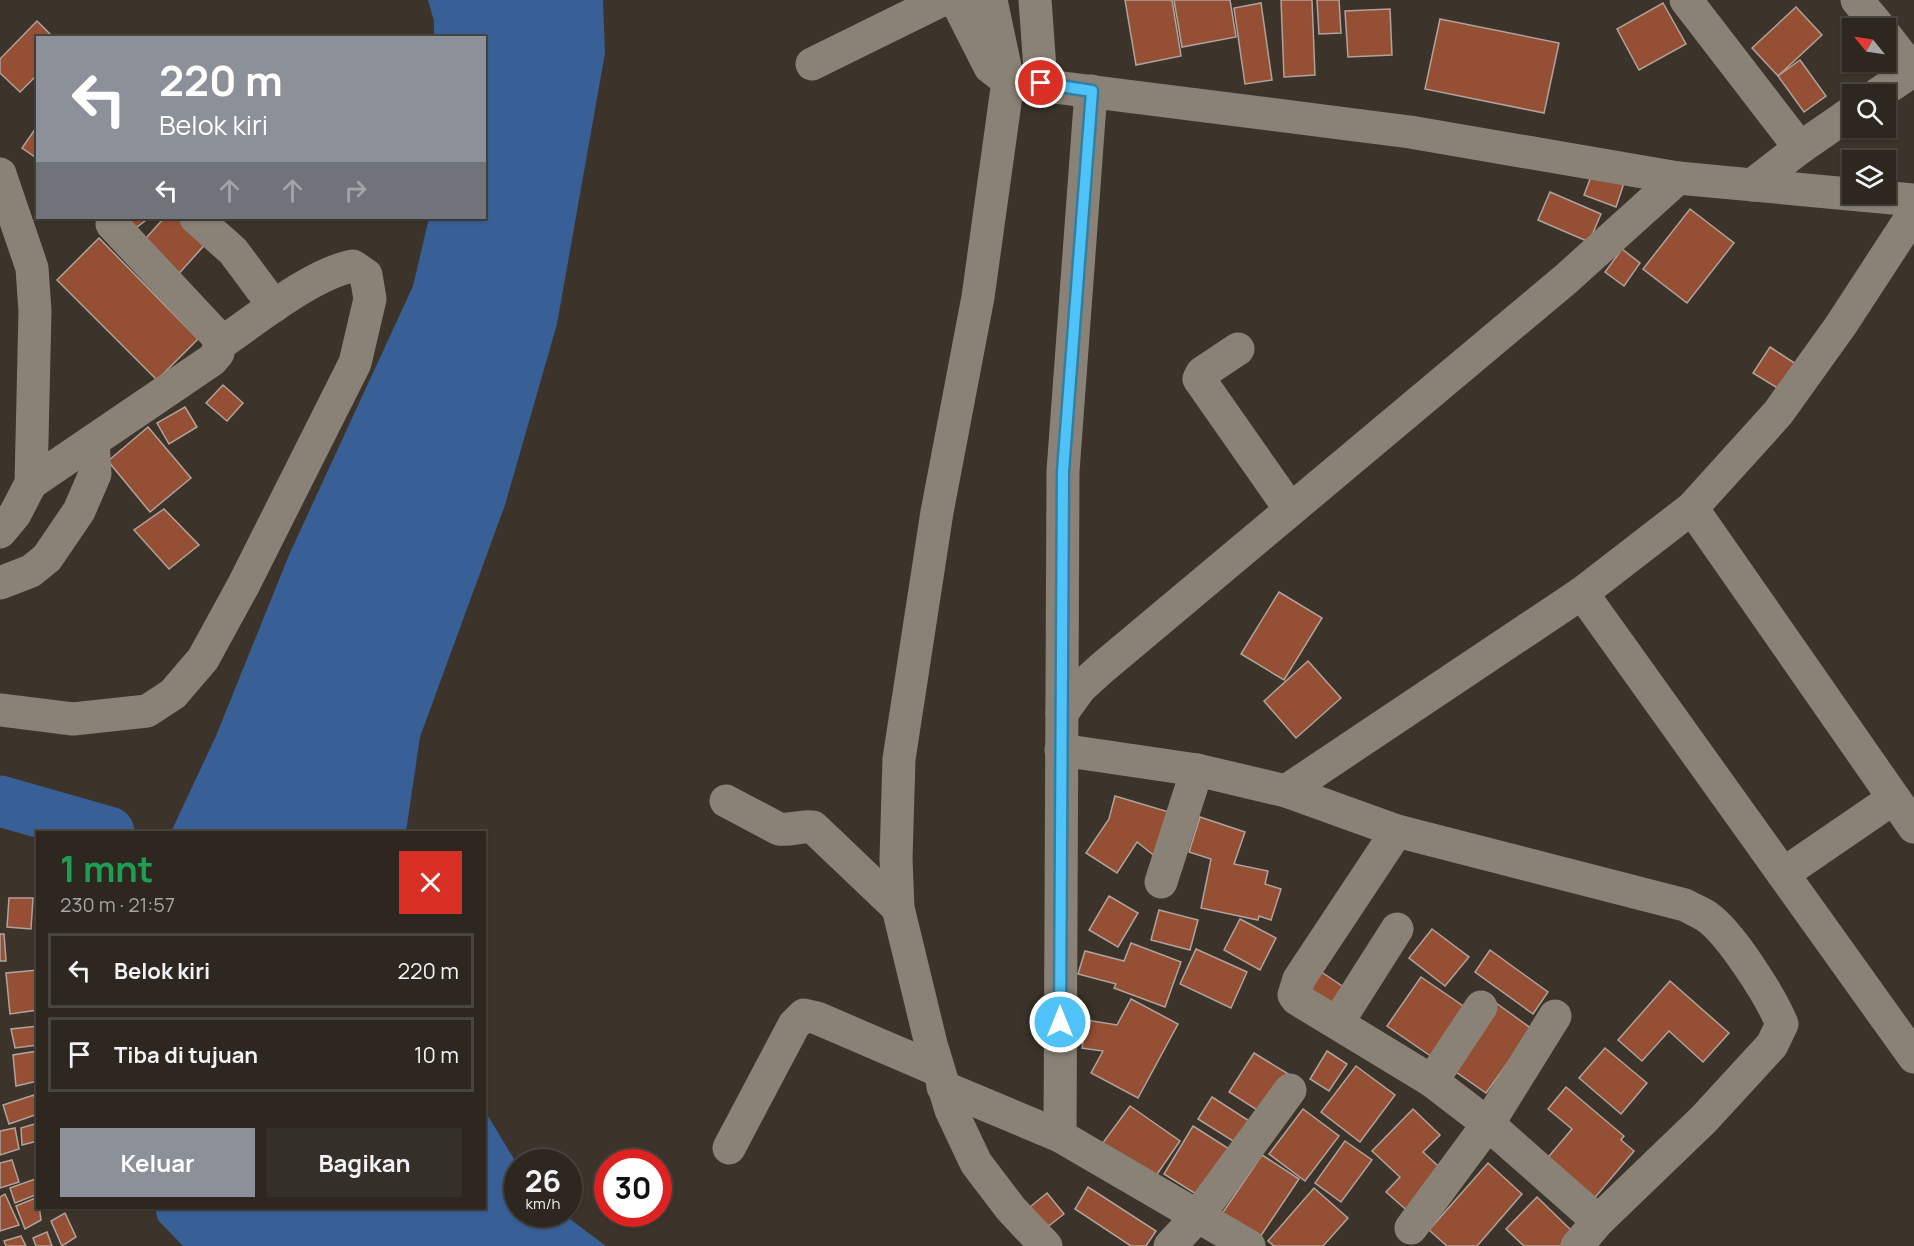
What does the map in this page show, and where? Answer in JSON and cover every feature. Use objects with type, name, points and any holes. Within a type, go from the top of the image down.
[{"type":"street","points":[[812,64],[942,0]]},
{"type":"street","points":[[956,0],[990,67],[1008,81],[1041,83],[1410,132],[1678,178],[1914,200]]},
{"type":"street","points":[[991,0],[1008,81],[978,297],[937,512],[899,759],[896,859],[898,908],[951,1110],[976,1163],[1011,1209],[1046,1246]]},
{"type":"street","points":[[1035,0],[1041,83]]},
{"type":"street","points":[[1686,0],[1800,148]]},
{"type":"street","points":[[1857,0],[1872,18]]},
{"type":"street","points":[[1893,84],[1913,71],[1896,49]]},
{"type":"street","points":[[1060,1136],[1063,471],[1092,91]]},
{"type":"street","points":[[1752,185],[1842,119]]},
{"type":"street","points":[[0,174],[32,267],[34,311],[31,483],[15,514],[0,532]]},
{"type":"street","points":[[1062,713],[1080,688],[1102,668],[1566,279],[1678,178]]},
{"type":"street","points":[[1286,791],[1582,593],[1692,508],[1778,412],[1841,325],[1914,213]]},
{"type":"street","points":[[197,219],[232,251],[274,306]]},
{"type":"street","points":[[31,483],[212,360],[218,353],[220,344],[216,335],[112,224]]},
{"type":"street","points":[[0,710],[73,719],[147,711],[173,694],[203,659],[243,586],[355,363],[370,299],[366,276],[353,266],[336,269],[274,306],[220,344]]},
{"type":"street","points":[[1238,350],[1202,373],[1199,379],[1290,509]]},
{"type":"street","points":[[0,583],[31,571],[47,558],[79,511],[95,474],[93,441]]},
{"type":"street","points":[[1692,508],[1914,827]]},
{"type":"street","points":[[1582,593],[1914,1057]]},
{"type":"street","points":[[1061,750],[1197,770],[1286,791],[1397,831],[1685,905],[1707,916],[1726,935],[1782,1024],[1772,1045],[1704,1119],[1598,1221],[1577,1246]]},
{"type":"street","points":[[1161,882],[1197,770]]},
{"type":"street","points":[[1783,874],[1894,798]]},
{"type":"street","points":[[726,801],[780,829],[813,827],[898,908]]},
{"type":"street","points":[[1397,831],[1294,990],[1297,999],[1432,1081],[1488,1124],[1598,1221]]},
{"type":"street","points":[[1338,1022],[1397,929]]},
{"type":"street","points":[[1432,1081],[1481,1007]]},
{"type":"street","points":[[729,1148],[794,1025],[807,1014],[1060,1136],[1249,1246]]},
{"type":"street","points":[[1411,1228],[1488,1124],[1555,1016]]},
{"type":"street","points":[[1170,1246],[1197,1217],[1290,1090]]},
{"type":"water","points":[[428,0],[603,0],[605,53],[557,324],[505,505],[420,737],[406,831],[171,831],[216,736],[289,555],[413,286],[429,219],[486,219],[486,36],[434,36],[434,21]]},
{"type":"water","points":[[486,1113],[508,1149],[504,1149],[504,1227],[580,1227],[606,1246],[183,1246],[158,1220],[155,1209],[486,1209]]},
{"type":"building","points":[[1125,0],[1172,0],[1181,56],[1136,65]]},
{"type":"building","points":[[1174,0],[1230,0],[1236,37],[1182,47]]},
{"type":"building","points":[[1281,0],[1312,0],[1315,75],[1284,77]]},
{"type":"building","points":[[1317,0],[1339,0],[1341,33],[1319,34]]},
{"type":"building","points":[[1261,3],[1272,80],[1245,84],[1234,8]]},
{"type":"building","points":[[1663,3],[1686,44],[1639,70],[1617,29]]},
{"type":"building","points":[[1796,7],[1822,35],[1778,76],[1752,48]]},
{"type":"building","points":[[1390,9],[1392,55],[1348,57],[1345,11]]},
{"type":"building","points":[[1440,19],[1559,43],[1544,113],[1425,89]]},
{"type":"building","points":[[37,21],[52,36],[36,36],[36,76],[20,92],[0,73],[0,59]]},
{"type":"building","points":[[1800,60],[1826,96],[1804,112],[1778,76]]},
{"type":"building","points":[[36,128],[36,158],[22,148]]},
{"type":"building","points":[[1595,166],[1626,177],[1616,207],[1584,195]]},
{"type":"building","points":[[1550,192],[1601,214],[1589,242],[1538,220]]},
{"type":"building","points":[[1690,209],[1734,243],[1687,303],[1643,269]]},
{"type":"building","points":[[118,219],[148,219],[129,233]]},
{"type":"building","points":[[163,219],[185,219],[209,240],[175,278],[139,246]]},
{"type":"building","points":[[99,238],[198,339],[157,380],[57,280]]},
{"type":"building","points":[[1622,249],[1640,263],[1624,286],[1605,272]]},
{"type":"building","points":[[1770,347],[1796,364],[1779,389],[1753,373]]},
{"type":"building","points":[[223,385],[243,403],[227,421],[206,403]]},
{"type":"building","points":[[185,407],[197,427],[169,444],[157,423]]},
{"type":"building","points":[[148,427],[191,478],[150,512],[108,461]]},
{"type":"building","points":[[164,509],[199,545],[169,569],[134,530]]},
{"type":"building","points":[[1279,592],[1322,618],[1284,680],[1241,654]]},
{"type":"building","points":[[1308,661],[1341,698],[1296,738],[1264,701]]},
{"type":"building","points":[[1115,796],[1172,813],[1156,857],[1137,842],[1117,873],[1086,853],[1109,819]]},
{"type":"building","points":[[1200,817],[1245,832],[1234,864],[1268,871],[1265,884],[1281,889],[1271,920],[1259,916],[1258,920],[1201,908],[1211,859],[1189,852]]},
{"type":"building","points":[[1109,896],[1138,913],[1118,947],[1089,930]]},
{"type":"building","points":[[9,898],[33,898],[31,929],[7,927]]},
{"type":"building","points":[[1159,910],[1198,920],[1190,950],[1151,940]]},
{"type":"building","points":[[1240,919],[1276,938],[1260,970],[1224,950]]},
{"type":"building","points":[[1432,929],[1469,957],[1445,986],[1409,958]]},
{"type":"building","points":[[0,934],[4,934],[6,961],[0,961]]},
{"type":"building","points":[[1131,943],[1181,962],[1165,1007],[1114,988],[1116,984],[1078,974],[1085,951],[1124,961]]},
{"type":"building","points":[[1196,949],[1247,972],[1231,1008],[1180,984]]},
{"type":"building","points":[[1490,950],[1548,992],[1533,1014],[1475,972]]},
{"type":"building","points":[[1317,969],[1351,992],[1337,1013],[1303,991]]},
{"type":"building","points":[[36,970],[36,1010],[10,1014],[6,973]]},
{"type":"building","points":[[1421,977],[1469,1010],[1435,1059],[1387,1026]]},
{"type":"building","points":[[1670,981],[1729,1033],[1703,1062],[1669,1031],[1642,1061],[1618,1040]]},
{"type":"building","points":[[1131,999],[1178,1024],[1138,1098],[1091,1073],[1103,1051],[1082,1048],[1087,1020],[1117,1025]]},
{"type":"building","points":[[1492,1000],[1532,1029],[1486,1093],[1446,1065]]},
{"type":"building","points":[[36,1026],[36,1045],[15,1048],[11,1029]]},
{"type":"building","points":[[1605,1048],[1647,1083],[1621,1114],[1579,1078]]},
{"type":"building","points":[[36,1051],[36,1081],[16,1086],[13,1055]]},
{"type":"building","points":[[1327,1051],[1347,1064],[1329,1091],[1310,1079]]},
{"type":"building","points":[[1254,1053],[1290,1075],[1265,1115],[1229,1092]]},
{"type":"building","points":[[1356,1066],[1395,1095],[1360,1142],[1321,1112]]},
{"type":"building","points":[[1566,1087],[1624,1136],[1621,1140],[1634,1151],[1592,1201],[1545,1161],[1572,1129],[1548,1109]]},
{"type":"building","points":[[34,1095],[36,1115],[9,1124],[3,1105]]},
{"type":"building","points":[[1212,1097],[1254,1124],[1241,1146],[1198,1119]]},
{"type":"building","points":[[1130,1106],[1180,1141],[1153,1180],[1102,1144]]},
{"type":"building","points":[[1303,1109],[1339,1136],[1305,1181],[1269,1154]]},
{"type":"building","points":[[1413,1109],[1440,1135],[1423,1152],[1447,1174],[1411,1214],[1386,1192],[1400,1177],[1372,1151]]},
{"type":"building","points":[[36,1124],[36,1142],[22,1145],[21,1128]]},
{"type":"building","points":[[1193,1126],[1234,1152],[1204,1199],[1164,1174]]},
{"type":"building","points":[[15,1128],[19,1149],[0,1155],[0,1131]]},
{"type":"building","points":[[1345,1141],[1372,1160],[1341,1202],[1315,1183]]},
{"type":"building","points":[[1262,1155],[1299,1179],[1254,1246],[1217,1221]]},
{"type":"building","points":[[12,1160],[19,1182],[0,1188],[0,1163]]},
{"type":"building","points":[[1488,1163],[1522,1194],[1477,1246],[1447,1246],[1429,1230]]},
{"type":"building","points":[[36,1179],[36,1195],[15,1203],[10,1188]]},
{"type":"building","points":[[1088,1187],[1156,1231],[1146,1246],[1131,1246],[1075,1209]]},
{"type":"building","points":[[1314,1188],[1348,1218],[1323,1246],[1274,1246],[1268,1241]]},
{"type":"building","points":[[1047,1193],[1064,1214],[1046,1228],[1030,1207]]},
{"type":"building","points":[[5,1194],[19,1225],[0,1231],[0,1197]]},
{"type":"building","points":[[1537,1197],[1575,1234],[1563,1246],[1524,1246],[1506,1229]]},
{"type":"building","points":[[36,1198],[36,1209],[40,1209],[41,1220],[25,1229],[16,1206]]},
{"type":"building","points":[[65,1213],[76,1237],[62,1246],[51,1221]]},
{"type":"building","points":[[47,1232],[52,1246],[36,1246],[33,1238]]},
{"type":"building","points":[[21,1236],[26,1246],[6,1246],[4,1241]]},
{"type":"waterway","points":[[0,801],[105,831]]},
{"type":"route","points":[[1041,83],[1092,91],[1063,471],[1060,1022]]}]
